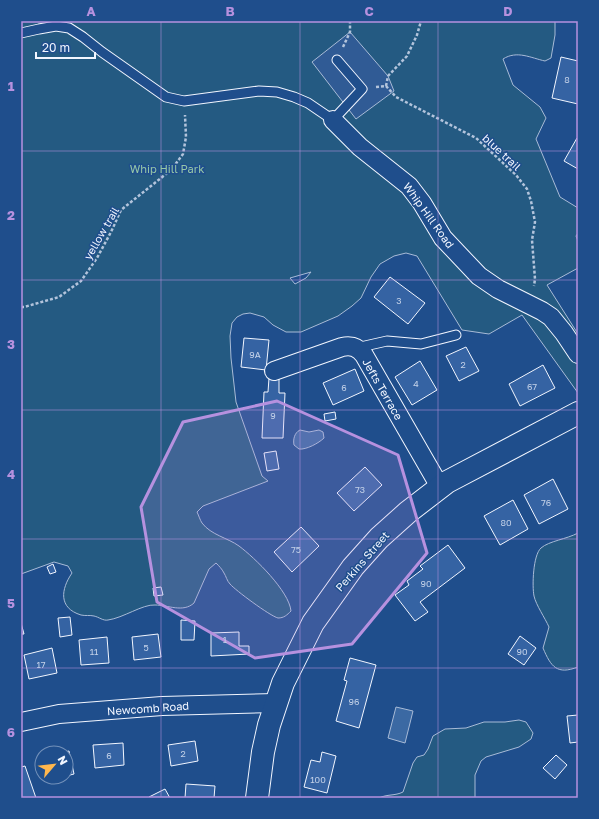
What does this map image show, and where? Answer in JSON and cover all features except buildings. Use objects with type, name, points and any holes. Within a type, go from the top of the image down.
[{"type":"street","name":"Whip Hill Road","points":[[333,120],[360,147],[409,186],[422,203],[443,238],[479,276],[498,288],[542,310],[551,317],[578,354]]},
{"type":"street","name":"Jefts Terrace","points":[[274,371],[342,347],[349,346],[356,348],[364,355],[440,487]]},
{"type":"street","name":"Perkins Street","points":[[257,798],[263,752],[275,703],[292,663],[313,623],[353,567],[380,538],[408,512],[440,487],[468,470],[578,413]]},
{"type":"street","name":"Newcomb Road","points":[[21,722],[59,714],[162,706],[275,703]]},
{"type":"lane","points":[[21,33],[56,26],[69,28],[166,97],[184,101],[253,91],[278,92],[308,103],[333,120],[362,89],[338,60]]},
{"type":"lane","points":[[356,348],[387,342],[421,344],[456,335]]},
{"type":"path","points":[[338,60],[350,32],[350,21]]},
{"type":"path","name":"blue trail","points":[[421,21],[417,35],[407,56],[388,76],[386,86],[396,97],[476,138],[511,170],[527,189],[531,200],[535,222],[532,240],[535,279],[533,290],[527,302]]},
{"type":"path","name":"yellow trail","points":[[21,307],[59,297],[81,281],[100,251],[121,210],[171,170],[183,154],[186,137],[184,101]]},
{"type":"highlighted area","points":[[277,401],[398,455],[427,553],[352,644],[255,658],[157,602],[141,507],[183,422]]},
{"type":"green space","name":"Whip Hill Park","points":[[21,21],[555,21],[555,35],[551,58],[545,61],[514,55],[503,59],[513,85],[540,107],[546,118],[536,139],[560,197],[578,208],[578,233],[576,236],[578,241],[578,268],[547,285],[578,334],[578,393],[522,315],[489,334],[462,330],[417,256],[406,253],[394,256],[380,264],[371,277],[361,298],[352,306],[338,316],[301,332],[286,332],[273,325],[264,317],[250,313],[237,317],[232,323],[230,336],[231,358],[236,402],[262,476],[268,481],[203,506],[197,512],[201,522],[210,531],[239,546],[254,558],[284,594],[291,611],[288,614],[284,617],[278,618],[268,613],[238,592],[230,584],[216,563],[209,569],[194,603],[190,606],[185,608],[175,608],[150,605],[120,617],[106,620],[94,616],[81,615],[68,608],[65,603],[64,591],[68,579],[72,573],[68,566],[54,562],[21,574]],"holes":[[[311,272],[306,278],[295,284],[290,278]]]},
{"type":"green space","points":[[578,533],[578,667],[560,670],[552,664],[543,648],[549,627],[534,596],[534,571],[536,557],[541,548]]},
{"type":"green space","points":[[519,720],[526,722],[533,733],[531,739],[519,747],[486,757],[481,761],[475,775],[475,798],[379,798],[403,792],[413,763],[417,757],[424,755],[433,736],[445,729],[466,728],[484,722]]},
{"type":"shaded area","points":[[350,32],[388,76],[394,91],[356,119],[312,62]]},
{"type":"shaded area","points":[[300,430],[309,432],[319,430],[323,432],[324,438],[312,446],[299,449],[294,445],[294,437]]},
{"type":"shaded area","points":[[396,707],[413,711],[405,743],[388,738]]}]
